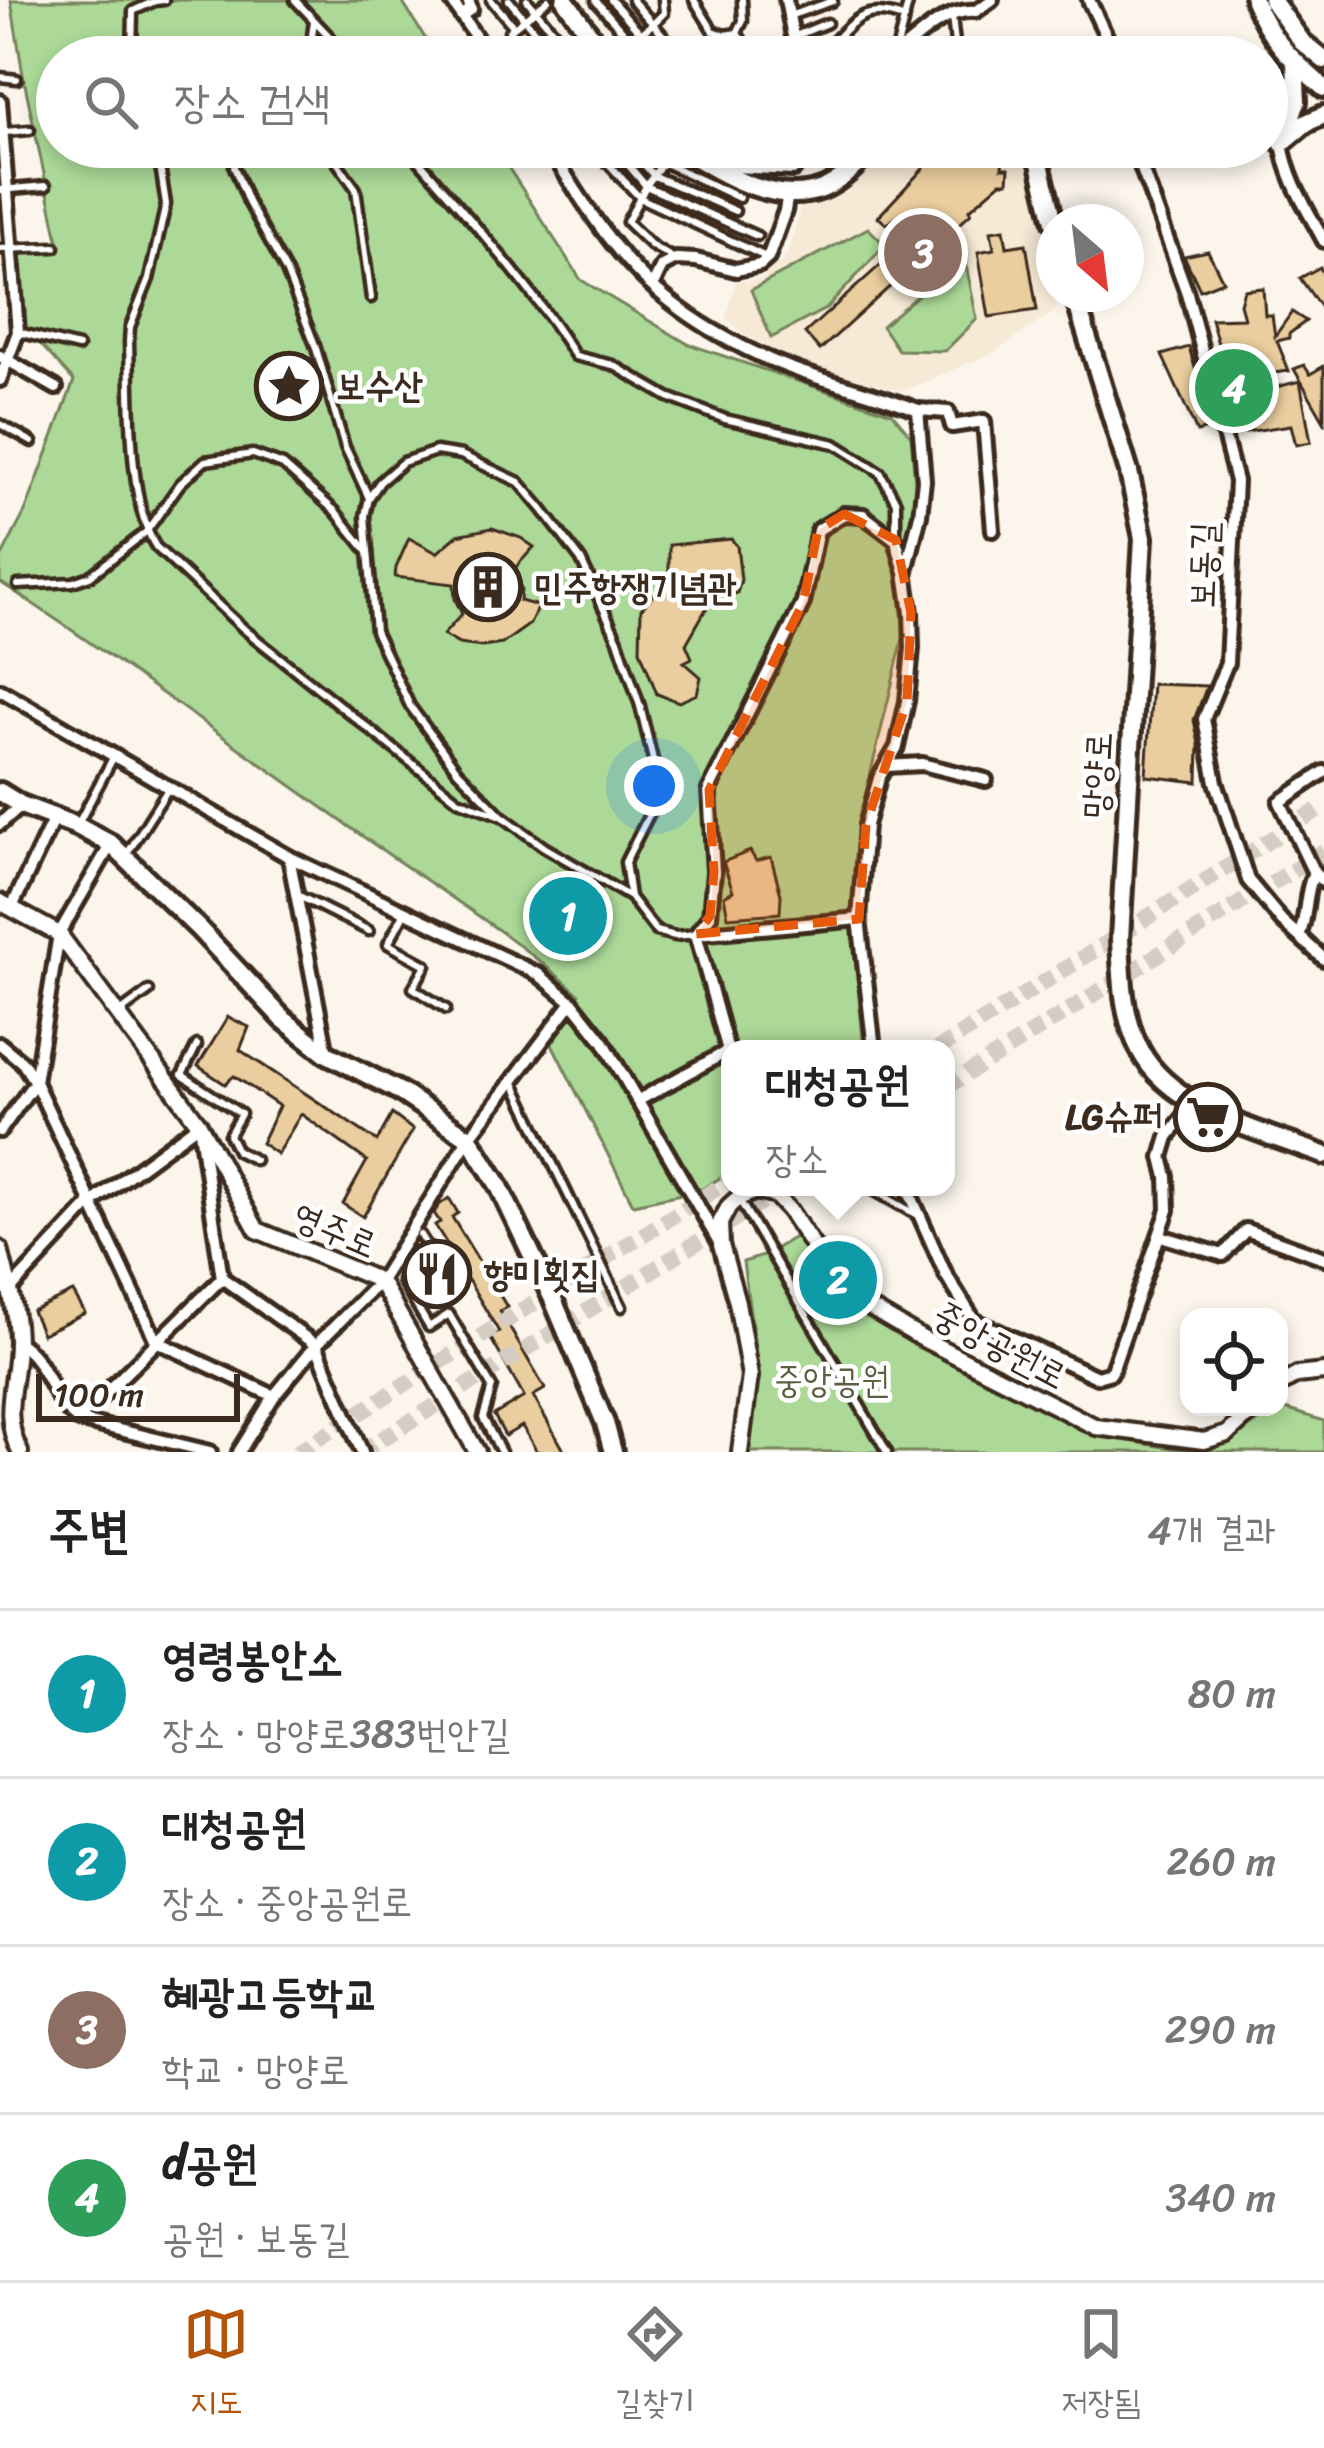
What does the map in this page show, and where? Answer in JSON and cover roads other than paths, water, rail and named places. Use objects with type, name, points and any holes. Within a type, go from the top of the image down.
[{"type":"main road","points":[[565,0],[591,36]]},
{"type":"main road","points":[[1254,0],[1270,36]]},
{"type":"main road","points":[[1272,0],[1302,42],[1324,60]]},
{"type":"main road","points":[[1288,57],[1324,88]]},
{"type":"main road","points":[[1288,127],[1297,102],[1295,63]]},
{"type":"main road","points":[[1288,138],[1324,115]]},
{"type":"main road","points":[[713,168],[756,188],[788,193],[820,190],[854,168]]},
{"type":"main road","points":[[1041,168],[1050,204]]},
{"type":"main road","name":"망양로","points":[[1080,312],[1129,472],[1144,538],[1120,939],[1124,1002],[1140,1050],[1162,1079],[1196,1103],[1324,1155]]},
{"type":"main road","points":[[0,792],[111,844],[200,929],[283,1019],[326,1054],[399,1090],[469,1138],[498,1184],[551,1298],[613,1452]]},
{"type":"street","points":[[451,0],[475,36]]},
{"type":"street","points":[[461,16],[471,9],[467,0]]},
{"type":"street","points":[[786,0],[793,36]]},
{"type":"street","points":[[1089,0],[1106,36]]},
{"type":"street","points":[[921,36],[951,14],[976,11],[987,2]]},
{"type":"street","points":[[0,101],[5,249],[18,332],[4,359],[0,380]]},
{"type":"street","points":[[561,168],[633,267],[674,303],[726,338],[802,372],[917,410],[949,412],[952,425],[984,421],[993,530]]},
{"type":"street","points":[[759,168],[795,168]]},
{"type":"street","name":"보동길","points":[[1142,168],[1187,293],[1236,482],[1227,663],[1204,719],[1216,782],[1248,880],[1282,921],[1324,959]]},
{"type":"street","points":[[1288,168],[1324,241]]},
{"type":"street","points":[[653,285],[662,266],[676,260],[736,270],[760,266],[768,257],[788,193]]},
{"type":"street","points":[[4,359],[56,388]]},
{"type":"street","points":[[905,572],[924,480],[917,410]]},
{"type":"street","points":[[695,934],[710,916],[715,872],[710,790],[802,603],[818,530],[844,514],[863,515],[896,540],[905,572],[912,648],[897,747],[879,778],[866,825],[859,919],[873,1040]]},
{"type":"street","points":[[0,690],[289,857],[538,974],[572,1002],[603,1041],[721,1244]]},
{"type":"street","points":[[886,766],[922,764],[986,781]]},
{"type":"street","points":[[1299,936],[1308,885],[1319,878],[1280,802],[1324,772]]},
{"type":"street","points":[[0,824],[21,805]]},
{"type":"street","name":"영주로","points":[[53,818],[6,904],[59,934],[199,1124],[257,1230],[380,1281],[477,1452]]},
{"type":"street","points":[[0,1131],[35,1082],[59,934],[111,844]]},
{"type":"street","points":[[289,857],[326,1054]]},
{"type":"street","points":[[695,934],[859,919]]},
{"type":"street","points":[[695,934],[725,1040]]},
{"type":"street","points":[[239,1452],[274,1396],[316,1345],[380,1281],[469,1138],[572,1002]]},
{"type":"street","points":[[0,1044],[23,1063],[35,1082],[156,1341],[274,1396]]},
{"type":"street","points":[[637,1101],[721,1058]]},
{"type":"street","points":[[911,1196],[946,1275],[974,1320],[1097,1377],[1111,1373],[1168,1210],[1162,1157],[1168,1137],[1196,1103]]},
{"type":"street","points":[[5,1290],[90,1204],[199,1124],[222,1278],[316,1345],[362,1452]]},
{"type":"street","name":"중앙공원로","points":[[738,1198],[743,1196]]},
{"type":"street","name":"중앙공원로","points":[[778,1196],[831,1273],[858,1301],[1096,1427],[1204,1441],[1227,1435],[1247,1416]]},
{"type":"street","points":[[738,1198],[720,1223],[750,1376],[740,1452]]},
{"type":"street","points":[[1161,1236],[1223,1256],[1246,1230],[1324,1258]]},
{"type":"street","points":[[0,1249],[11,1337],[9,1431],[20,1452]]},
{"type":"street","points":[[78,1420],[222,1278]]},
{"type":"street","points":[[11,1337],[33,1351],[64,1410],[78,1420],[210,1452]]},
{"type":"street","points":[[1288,1380],[1324,1372]]},
{"type":"lane","points":[[133,36],[134,11],[164,0]]},
{"type":"lane","points":[[295,0],[329,36]]},
{"type":"lane","points":[[491,0],[511,29],[548,0]]},
{"type":"lane","points":[[508,0],[538,36]]},
{"type":"lane","points":[[527,0],[558,36]]},
{"type":"lane","points":[[611,0],[643,35],[664,13],[663,0]]},
{"type":"lane","points":[[694,0],[713,31],[724,35],[737,34],[743,21],[742,0]]},
{"type":"lane","points":[[901,36],[909,0]]},
{"type":"lane","points":[[585,9],[597,1],[625,36]]},
{"type":"lane","points":[[632,1],[663,36]]},
{"type":"lane","points":[[789,16],[833,1]]},
{"type":"lane","points":[[840,36],[860,10],[874,4],[905,19]]},
{"type":"lane","points":[[951,14],[953,36]]},
{"type":"lane","points":[[312,36],[314,21]]},
{"type":"lane","points":[[795,36],[827,23]]},
{"type":"lane","points":[[0,77],[17,80]]},
{"type":"lane","points":[[1,132],[30,130]]},
{"type":"lane","points":[[160,168],[166,204],[129,342],[136,477],[146,532],[156,547],[245,630],[458,800],[502,816]]},
{"type":"lane","points":[[235,168],[286,271],[315,345],[345,447],[369,498]]},
{"type":"lane","points":[[341,168],[356,189],[371,298]]},
{"type":"lane","points":[[425,168],[575,356],[613,365],[668,398],[725,419],[835,444],[880,472],[896,502],[896,540]]},
{"type":"lane","points":[[612,168],[640,198],[768,257]]},
{"type":"lane","points":[[631,168],[646,186],[757,236]]},
{"type":"lane","points":[[647,168],[654,176],[735,211]]},
{"type":"lane","points":[[659,168],[627,222],[652,247],[676,260]]},
{"type":"lane","points":[[676,168],[739,198]]},
{"type":"lane","points":[[3,190],[46,186]]},
{"type":"lane","points":[[5,249],[55,247]]},
{"type":"lane","points":[[18,332],[78,347]]},
{"type":"lane","points":[[0,424],[32,442]]},
{"type":"lane","points":[[630,897],[626,862],[651,812],[656,772],[618,640],[581,560],[519,482],[461,455],[436,451],[403,462],[380,482],[369,498],[365,516],[375,631],[410,706],[457,770],[502,816],[544,847],[630,897],[656,931],[695,934]]},
{"type":"lane","points":[[18,585],[73,582],[90,576],[146,532],[180,484],[205,461],[253,454],[284,465],[335,511],[368,553]]},
{"type":"lane","points":[[77,826],[114,756]]},
{"type":"lane","points":[[125,857],[169,788]]},
{"type":"lane","points":[[296,894],[369,931]]},
{"type":"lane","points":[[405,912],[388,944],[426,965],[412,988],[446,1009]]},
{"type":"lane","points":[[119,1013],[148,991]]},
{"type":"lane","points":[[197,1046],[182,1075],[241,1114],[229,1135],[237,1150],[255,1160]]},
{"type":"lane","points":[[513,1080],[622,1307]]},
{"type":"lane","points":[[884,1196],[920,1217]]},
{"type":"lane","points":[[738,1198],[886,1452]]},
{"type":"lane","points":[[420,1234],[435,1259],[401,1281],[429,1327],[449,1314],[492,1387],[484,1418],[501,1452]]},
{"type":"tunnel","points":[[952,1040],[1324,806]]},
{"type":"tunnel","points":[[955,1081],[1324,851]]},
{"type":"tunnel","points":[[297,1452],[721,1186]]},
{"type":"tunnel","points":[[361,1452],[772,1196]]},
{"type":"place","name":"혜광고등학교","points":[[923,253]]},
{"type":"place","name":"보수산","points":[[289,386]]},
{"type":"place","name":"d공원","points":[[1234,388]]},
{"type":"place","name":"민주항쟁기념관","points":[[488,587]]},
{"type":"place","name":"영령봉안소","points":[[568,916]]},
{"type":"place","name":"LG슈퍼","points":[[1208,1117]]},
{"type":"place","name":"향미횟집","points":[[437,1274]]},
{"type":"place","name":"대청공원","points":[[838,1280]]},
{"type":"park label","name":"중앙공원","points":[[832,1380]]}]
